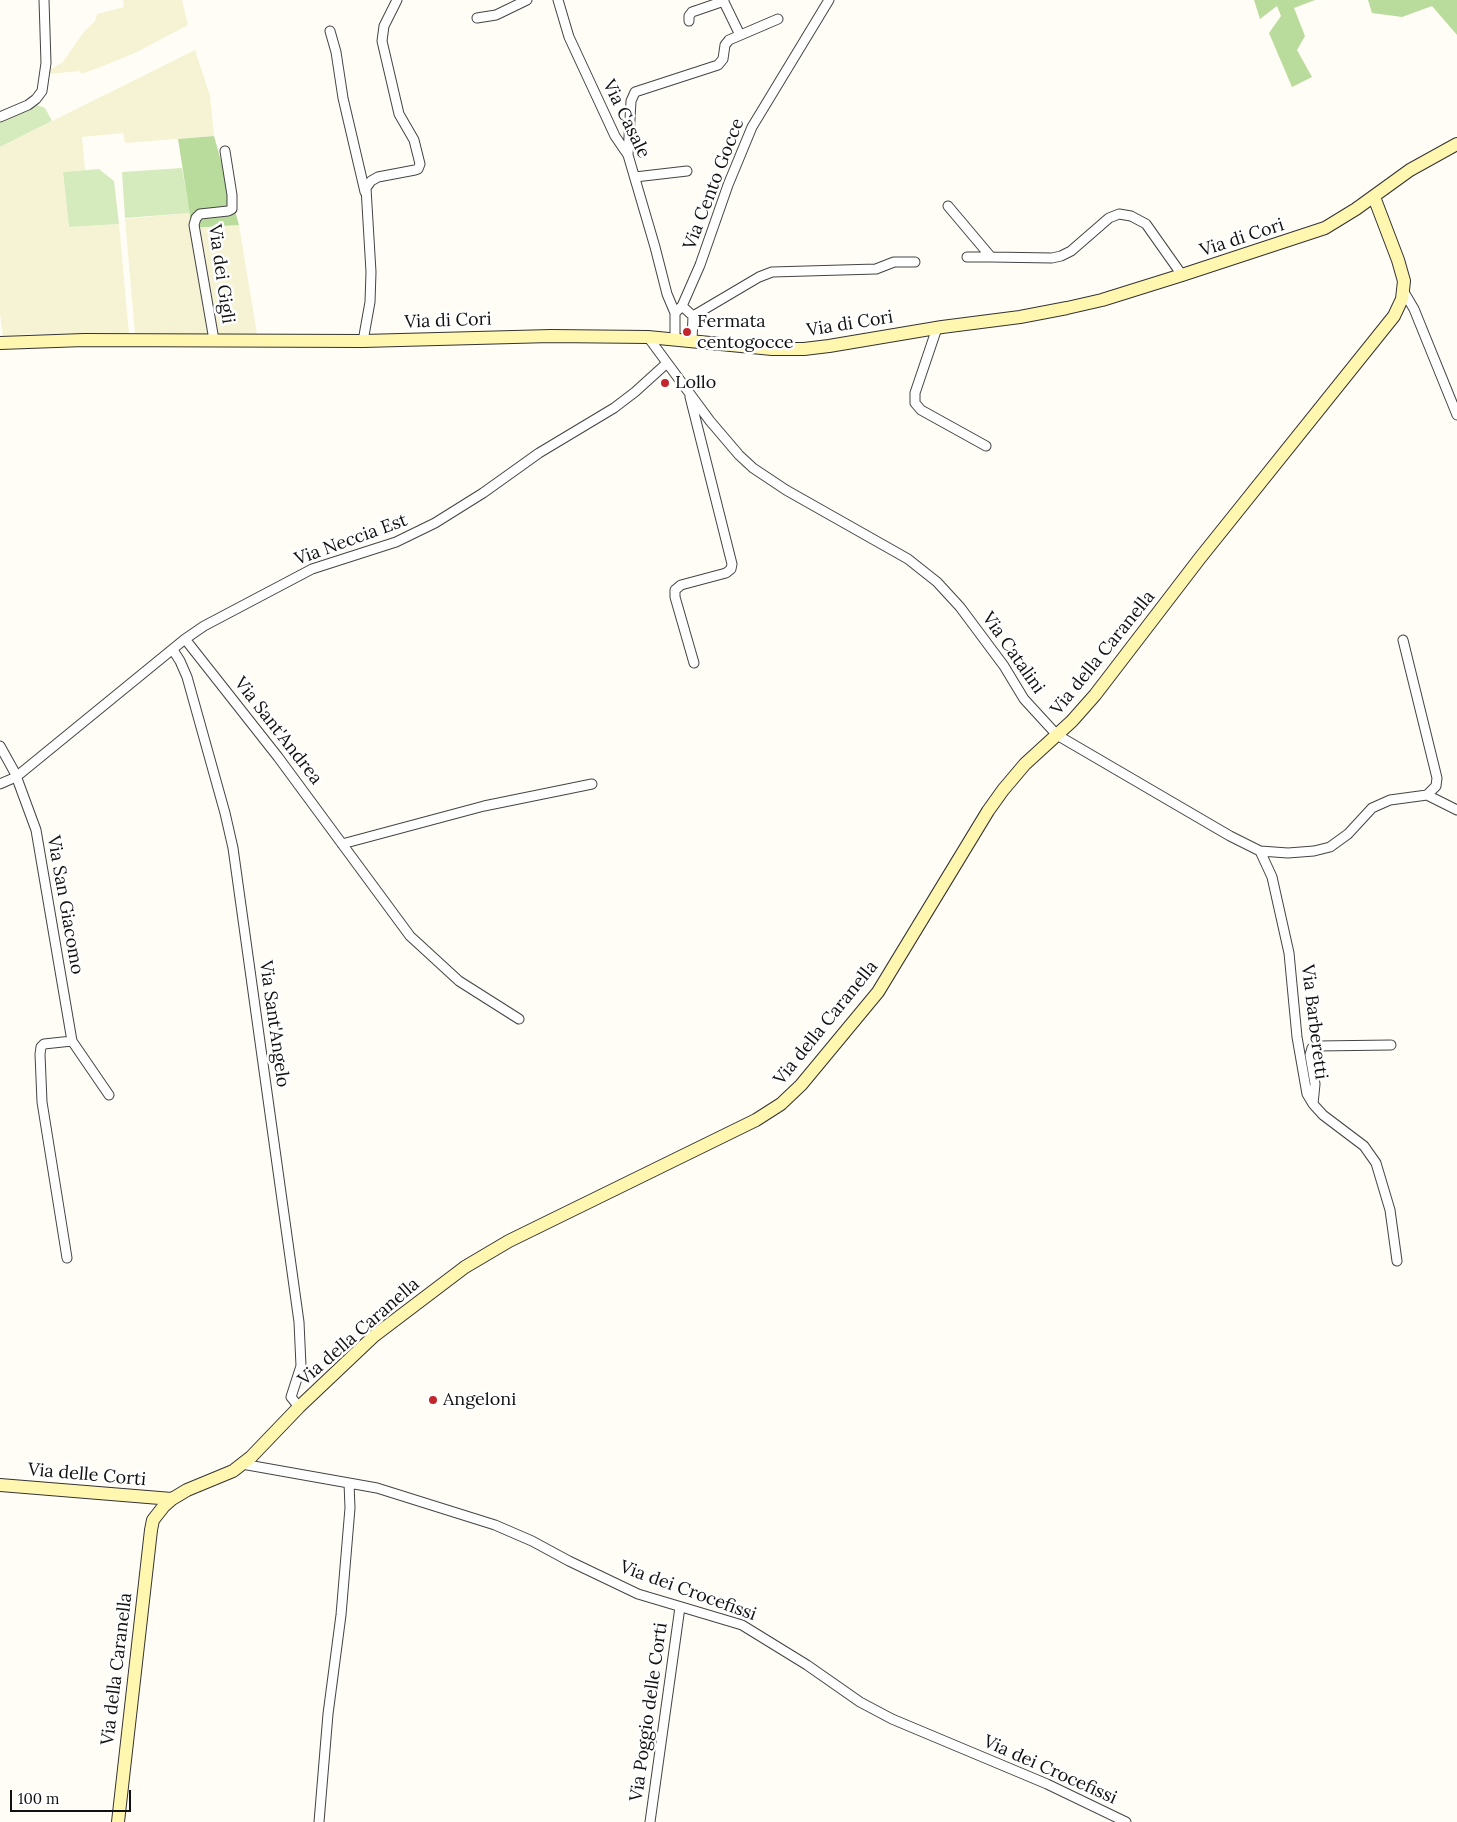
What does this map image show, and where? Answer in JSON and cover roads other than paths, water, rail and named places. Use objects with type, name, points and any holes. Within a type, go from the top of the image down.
[{"type":"main road","name":"Via di Cori","points":[[0,343],[68,340],[363,341],[534,336],[648,337],[760,348],[804,349],[852,343],[1076,307],[1182,276],[1320,230],[1343,218],[1410,170],[1457,144]]},
{"type":"main road","points":[[1374,196],[1402,271],[1404,292]]},
{"type":"main road","name":"Via della Caranella","points":[[118,1822],[151,1526],[164,1506],[172,1499],[233,1471],[242,1464],[259,1450],[299,1407],[384,1328],[450,1277],[476,1260],[530,1230],[756,1120],[788,1098],[825,1058],[878,992],[997,798],[1025,764],[1057,735],[1095,695],[1204,553],[1392,318],[1399,307],[1404,292]]},
{"type":"main road","name":"Via delle Corti","points":[[0,1485],[172,1499]]},
{"type":"street","points":[[0,117],[28,105],[36,99],[42,90],[46,63],[44,0]]},
{"type":"street","points":[[365,192],[375,178],[415,170],[418,169],[420,164],[413,138],[399,114],[382,41],[384,26],[397,0]]},
{"type":"street","points":[[477,18],[496,15],[527,0]]},
{"type":"street","name":"Via Casale","points":[[558,0],[576,54],[612,131],[628,155],[667,294],[674,312],[674,340]]},
{"type":"street","name":"Via Cento Gocce","points":[[682,306],[700,265],[726,190],[752,127],[829,0]]},
{"type":"street","points":[[690,21],[689,16],[692,12],[724,1],[740,35]]},
{"type":"street","points":[[628,155],[633,94],[639,90],[718,65],[724,59],[727,42],[778,19]]},
{"type":"street","points":[[330,31],[335,48],[343,98],[365,192],[372,272],[370,302],[363,341]]},
{"type":"street","name":"Via dei Gigli","points":[[214,340],[194,226],[196,218],[200,214],[228,212],[232,209],[232,195],[225,151]]},
{"type":"street","points":[[635,177],[687,171]]},
{"type":"street","points":[[948,206],[991,257]]},
{"type":"street","points":[[967,257],[1052,258],[1061,256],[1071,252],[1107,219],[1125,214],[1137,218],[1146,224],[1182,276]]},
{"type":"street","points":[[694,316],[759,277],[772,272],[876,269],[894,262],[915,262]]},
{"type":"street","points":[[1404,292],[1414,309],[1457,414]]},
{"type":"street","points":[[674,312],[682,306],[694,316]]},
{"type":"street","points":[[692,342],[694,316]]},
{"type":"street","points":[[937,328],[915,393],[916,405],[921,410],[986,446]]},
{"type":"street","name":"Via Catalini","points":[[648,337],[710,421],[734,450],[762,475],[908,559],[932,578],[956,602],[1006,668],[1024,699],[1057,735],[1230,836],[1260,851],[1288,853],[1328,848],[1346,836],[1378,804],[1390,800],[1427,795]]},
{"type":"street","name":"Via Neccia Est","points":[[0,784],[16,777],[185,639],[215,619],[306,572],[330,562],[396,542],[435,523],[483,493],[539,453],[614,408],[667,363]]},
{"type":"street","points":[[689,392],[732,564],[731,569],[726,572],[681,585],[675,590],[675,597],[694,663]]},
{"type":"street","name":"Via Sant'Andrea","points":[[185,639],[278,757],[394,916],[421,946],[459,981],[519,1019]]},
{"type":"street","points":[[1403,640],[1437,778],[1436,786],[1427,795],[1457,810]]},
{"type":"street","name":"Via Sant'Angelo","points":[[173,650],[187,677],[225,812],[233,848],[299,1322],[301,1366],[291,1397],[299,1407]]},
{"type":"street","name":"Via San Giacomo","points":[[0,746],[16,777],[36,830],[72,1041],[109,1095]]},
{"type":"street","points":[[342,844],[484,806],[592,784]]},
{"type":"street","name":"Via Barberetti","points":[[1260,851],[1271,873],[1291,966],[1299,1054],[1306,1090],[1313,1104],[1323,1115],[1362,1144],[1376,1163],[1390,1210],[1398,1261]]},
{"type":"street","points":[[66,1258],[42,1102],[40,1054],[41,1047],[44,1044],[72,1041]]},
{"type":"street","points":[[1313,1104],[1315,1084],[1310,1056],[1312,1048],[1317,1046],[1391,1045]]},
{"type":"street","name":"Via dei Crocefissi","points":[[242,1464],[378,1488],[495,1525],[528,1539],[628,1590],[680,1608],[745,1626],[855,1698],[892,1719],[1047,1784],[1126,1822]]},
{"type":"street","points":[[319,1822],[329,1709],[342,1605],[350,1508],[349,1483]]},
{"type":"street","name":"Via Poggio delle Corti","points":[[650,1822],[680,1608]]},
{"type":"place","name":"Fermata centogocce","points":[[687,332]]},
{"type":"place","name":"Lollo","points":[[665,383]]},
{"type":"place","name":"Angeloni","points":[[433,1400]]}]
